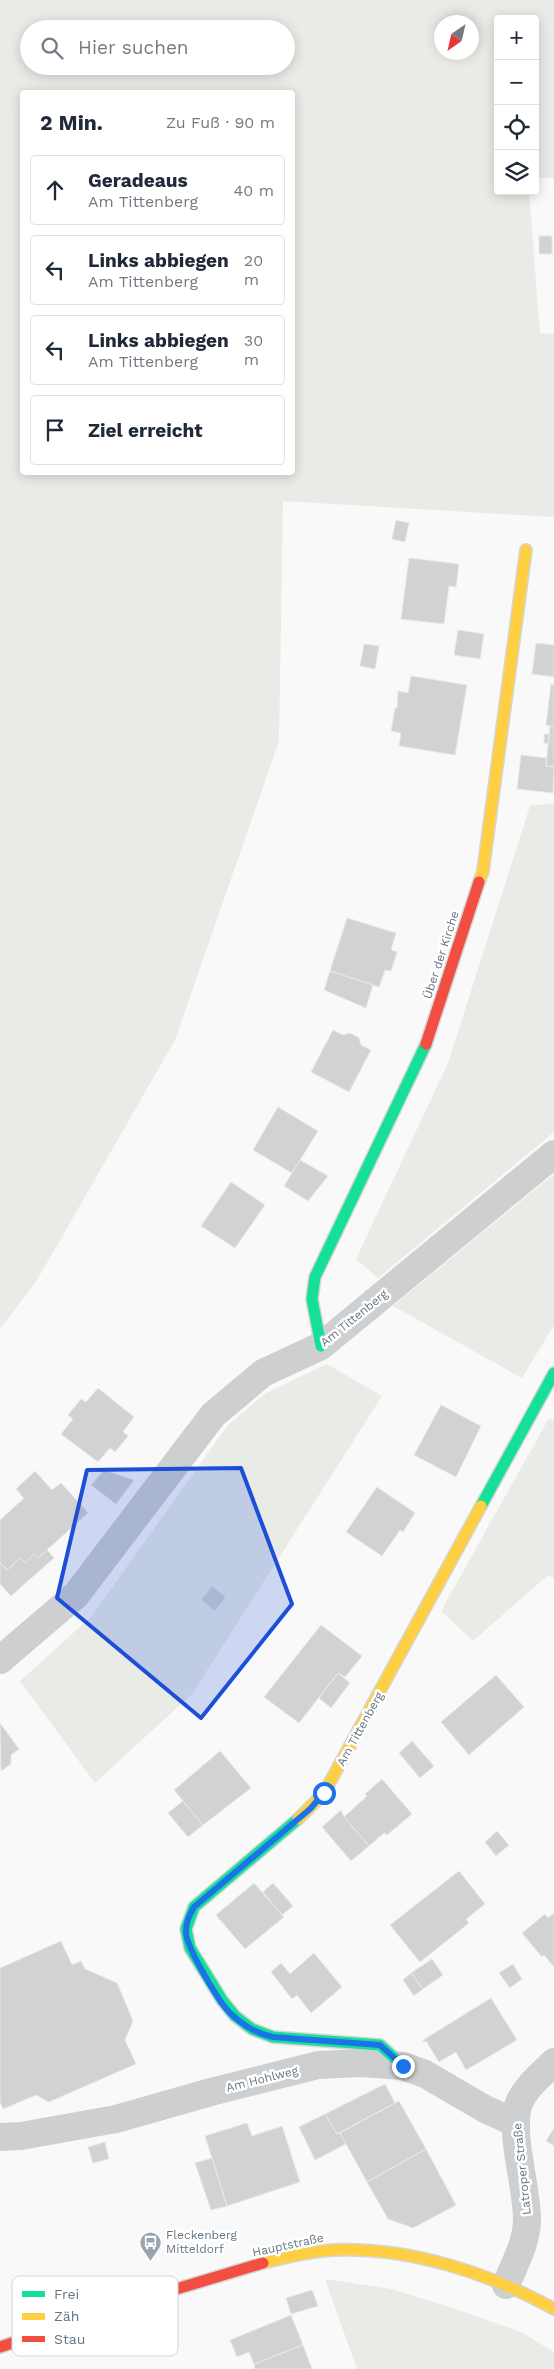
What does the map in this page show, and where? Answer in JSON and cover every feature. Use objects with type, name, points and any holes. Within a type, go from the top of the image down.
[{"type":"street","name":"Über der Kirche","points":[[321,1346],[312,1299],[315,1277],[422,1055],[483,871],[526,550]]},
{"type":"street","name":"Am Tittenberg","points":[[0,1660],[76,1594],[213,1415],[263,1373],[321,1346],[554,1154]]},
{"type":"street","name":"Am Tittenberg","points":[[403,2066],[380,2045],[273,2037],[260,2034],[247,2027],[228,2011],[198,1964],[186,1935],[187,1919],[194,1907],[310,1809],[324,1793],[554,1373]]},
{"type":"street","name":"Latroper Straße","points":[[506,2285],[521,2249],[527,2220],[516,2123],[518,2105],[527,2090],[554,2062]]},
{"type":"street","name":"Am Hohlweg","points":[[0,2137],[21,2136],[116,2120],[211,2092],[318,2065],[361,2063],[403,2066],[426,2074],[485,2109],[516,2123]]},
{"type":"street","name":"Hauptstraße","points":[[178,2288],[265,2262],[333,2250],[369,2249],[411,2257],[470,2272],[506,2285],[553,2306]]},
{"type":"street","name":"Hauptstraße","points":[[0,2347],[12,2343]]},
{"type":"highlighted area","points":[[241,1468],[292,1604],[201,1718],[57,1598],[87,1470]]},
{"type":"shaded area","points":[[0,0],[554,0],[554,178],[539,178],[539,15],[494,15],[494,195],[529,195],[540,333],[554,334],[554,517],[283,501],[279,741],[175,1040],[37,1280],[0,1329]]},
{"type":"shaded area","points":[[554,803],[554,1132],[378,1278],[356,1259],[448,1063],[530,806]]},
{"type":"shaded area","points":[[554,1174],[554,1325],[522,1378],[393,1306]]},
{"type":"shaded area","points":[[327,1364],[382,1396],[192,1694],[95,1783],[20,1681],[91,1617],[228,1425],[266,1393]]},
{"type":"shaded area","points":[[549,1418],[554,1421],[554,1578],[548,1575],[473,1641],[441,1611]]},
{"type":"shaded area","points":[[325,2279],[391,2289],[453,2308],[523,2333],[554,2352],[554,2367],[549,2369],[357,2369]]},
{"type":"building","points":[[539,236],[552,236],[552,254],[539,254]]},
{"type":"building","points":[[396,520],[409,523],[405,542],[392,539]]},
{"type":"building","points":[[409,558],[459,564],[456,587],[449,586],[444,624],[401,619]]},
{"type":"building","points":[[458,630],[484,634],[480,659],[454,655]]},
{"type":"building","points":[[536,643],[554,645],[554,677],[532,674]]},
{"type":"building","points":[[364,644],[379,646],[375,669],[360,666]]},
{"type":"building","points":[[411,676],[467,685],[455,755],[399,746],[401,733],[391,731],[395,708],[397,708],[398,691],[408,693]]},
{"type":"building","points":[[551,684],[554,685],[554,726],[546,725]]},
{"type":"building","points":[[550,726],[554,726],[554,767],[546,766]]},
{"type":"building","points":[[544,734],[550,734],[548,744],[544,743]]},
{"type":"building","points":[[521,755],[546,758],[546,766],[554,767],[553,793],[517,789]]},
{"type":"building","points":[[347,918],[396,933],[391,950],[397,952],[391,971],[385,970],[379,987],[330,971]]},
{"type":"building","points":[[330,971],[373,985],[366,1008],[324,990]]},
{"type":"building","points":[[333,1030],[343,1035],[350,1033],[359,1038],[361,1045],[371,1050],[349,1092],[311,1072]]},
{"type":"building","points":[[278,1107],[318,1131],[292,1173],[253,1150]]},
{"type":"building","points":[[300,1160],[328,1176],[308,1201],[284,1186]]},
{"type":"building","points":[[231,1182],[265,1205],[235,1248],[201,1226]]},
{"type":"building","points":[[98,1388],[134,1417],[123,1432],[128,1436],[115,1452],[110,1448],[98,1462],[61,1434],[73,1419],[68,1415],[81,1399],[86,1402]]},
{"type":"building","points":[[441,1405],[481,1426],[456,1477],[414,1455]]},
{"type":"building","points":[[104,1470],[134,1480],[116,1504],[91,1485]]},
{"type":"building","points":[[35,1471],[52,1490],[61,1483],[88,1513],[38,1558],[34,1554],[25,1563],[20,1558],[7,1570],[0,1562],[0,1520],[24,1498],[16,1489]]},
{"type":"building","points":[[377,1487],[415,1513],[403,1532],[400,1530],[382,1556],[346,1532]]},
{"type":"building","points":[[47,1550],[54,1558],[11,1596],[0,1584],[0,1562],[7,1570],[20,1558],[25,1563],[34,1554],[38,1558]]},
{"type":"building","points":[[212,1586],[226,1597],[215,1611],[201,1600]]},
{"type":"building","points":[[321,1625],[362,1656],[345,1677],[338,1673],[299,1723],[264,1697]]},
{"type":"building","points":[[338,1673],[350,1683],[331,1708],[319,1698]]},
{"type":"building","points":[[496,1675],[524,1707],[469,1755],[441,1722]]},
{"type":"building","points":[[0,1723],[19,1749],[11,1755],[11,1764],[1,1771]]},
{"type":"building","points":[[412,1741],[434,1766],[420,1778],[399,1753]]},
{"type":"building","points":[[220,1751],[251,1788],[203,1825],[174,1790]]},
{"type":"building","points":[[382,1779],[412,1814],[387,1835],[384,1833],[369,1846],[344,1817]]},
{"type":"building","points":[[183,1801],[203,1825],[188,1837],[168,1813]]},
{"type":"building","points":[[341,1810],[344,1817],[369,1846],[351,1861],[322,1827]]},
{"type":"building","points":[[497,1831],[509,1845],[496,1856],[485,1842]]},
{"type":"building","points":[[459,1871],[485,1904],[466,1919],[469,1923],[420,1962],[390,1925]]},
{"type":"building","points":[[254,1883],[284,1917],[245,1949],[216,1915]]},
{"type":"building","points":[[273,1883],[293,1906],[282,1915],[263,1892]]},
{"type":"building","points":[[554,1913],[554,1967],[544,1955],[542,1957],[522,1933],[545,1914],[548,1918]]},
{"type":"building","points":[[61,1941],[72,1965],[81,1961],[85,1969],[117,1983],[133,2021],[125,2040],[136,2064],[49,2102],[36,2095],[3,2109],[0,2102],[0,1968]]},
{"type":"building","points":[[314,1953],[342,1987],[311,2013],[297,1995],[292,1999],[271,1972],[281,1963],[290,1974]]},
{"type":"building","points":[[432,1959],[443,1975],[423,1989],[411,1973]]},
{"type":"building","points":[[513,1964],[522,1979],[510,1988],[499,1973]]},
{"type":"building","points":[[411,1973],[423,1989],[414,1996],[403,1980]]},
{"type":"building","points":[[491,1998],[517,2040],[466,2070],[456,2052],[439,2062],[426,2041],[423,2042],[423,2040]]},
{"type":"building","points":[[385,2084],[395,2103],[337,2134],[325,2114]]},
{"type":"building","points":[[399,2101],[426,2149],[367,2182],[340,2133]]},
{"type":"building","points":[[325,2114],[337,2134],[340,2133],[346,2144],[315,2160],[299,2127]]},
{"type":"building","points":[[247,2123],[252,2136],[282,2126],[300,2182],[227,2206],[205,2136]]},
{"type":"building","points":[[554,2128],[554,2146],[546,2141]]},
{"type":"building","points":[[105,2142],[109,2159],[93,2163],[88,2147]]},
{"type":"building","points":[[426,2149],[456,2205],[413,2228],[388,2219],[367,2182]]},
{"type":"building","points":[[212,2158],[227,2206],[211,2210],[195,2163]]},
{"type":"building","points":[[312,2290],[318,2306],[291,2314],[286,2298]]},
{"type":"building","points":[[291,2315],[303,2345],[254,2364],[249,2352],[237,2357],[230,2340]]},
{"type":"building","points":[[303,2345],[312,2369],[255,2369],[254,2364]]},
{"type":"traffic: fast","points":[[321,1346],[312,1299],[315,1277],[426,1044]]},
{"type":"traffic: fast","points":[[481,1506],[554,1373]]},
{"type":"traffic: fast","points":[[298,1819],[194,1907],[186,1929],[190,1948],[222,2000],[235,2016],[252,2029],[273,2037],[380,2045],[403,2066]]},
{"type":"traffic: slow","points":[[479,882],[483,871],[526,550]]},
{"type":"traffic: slow","points":[[298,1819],[324,1793],[481,1506]]},
{"type":"traffic: slow","points":[[263,2263],[298,2255],[334,2250],[363,2250],[391,2253],[420,2258],[476,2274],[503,2284],[554,2309]]},
{"type":"traffic: jam","points":[[426,1044],[479,882]]},
{"type":"traffic: jam","points":[[178,2288],[263,2263]]},
{"type":"traffic: jam","points":[[0,2347],[12,2343]]},
{"type":"place","name":"Fleckenberg Mitteldorf","points":[[150,2261]]},
{"type":"route","points":[[324,1793],[310,1809],[194,1907],[187,1919],[186,1935],[198,1964],[228,2011],[247,2027],[260,2034],[273,2037],[380,2045],[394,2055],[403,2066]]}]
